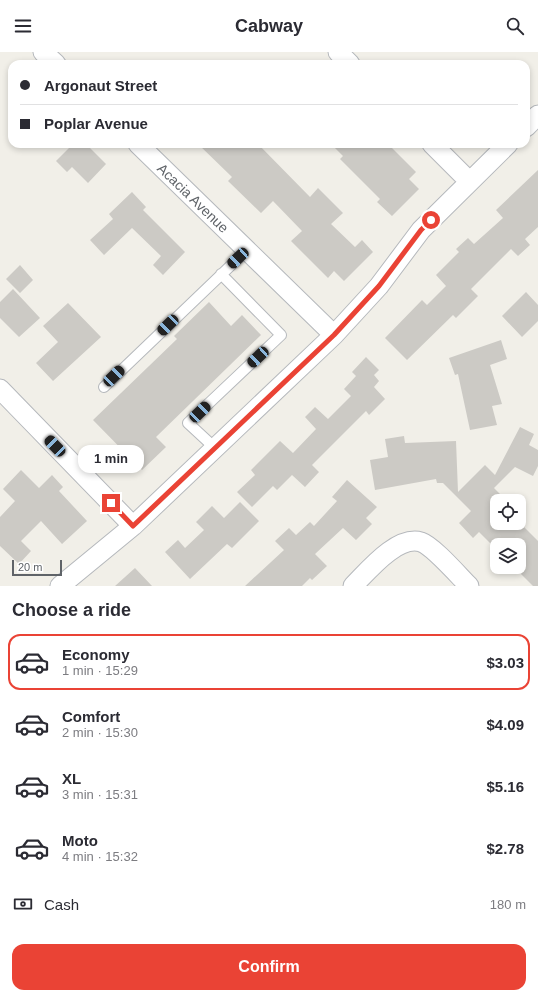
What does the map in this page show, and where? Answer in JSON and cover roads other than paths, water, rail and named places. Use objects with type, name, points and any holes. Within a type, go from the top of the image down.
[{"type":"street","points":[[43,52],[52,60]]},
{"type":"street","points":[[338,52],[346,60]]},
{"type":"street","points":[[530,122],[538,115]]},
{"type":"street","name":"Acacia Avenue","points":[[142,148],[334,335]]},
{"type":"street","points":[[436,148],[469,181]]},
{"type":"street","points":[[60,586],[133,526],[334,335],[379,286],[421,230],[504,148]]},
{"type":"street","points":[[0,389],[133,526]]},
{"type":"street","points":[[353,586],[388,552],[404,543],[420,542],[430,548],[469,586]]},
{"type":"lane","points":[[104,387],[246,250]]},
{"type":"lane","points":[[215,448],[188,423],[281,335],[221,274]]}]
